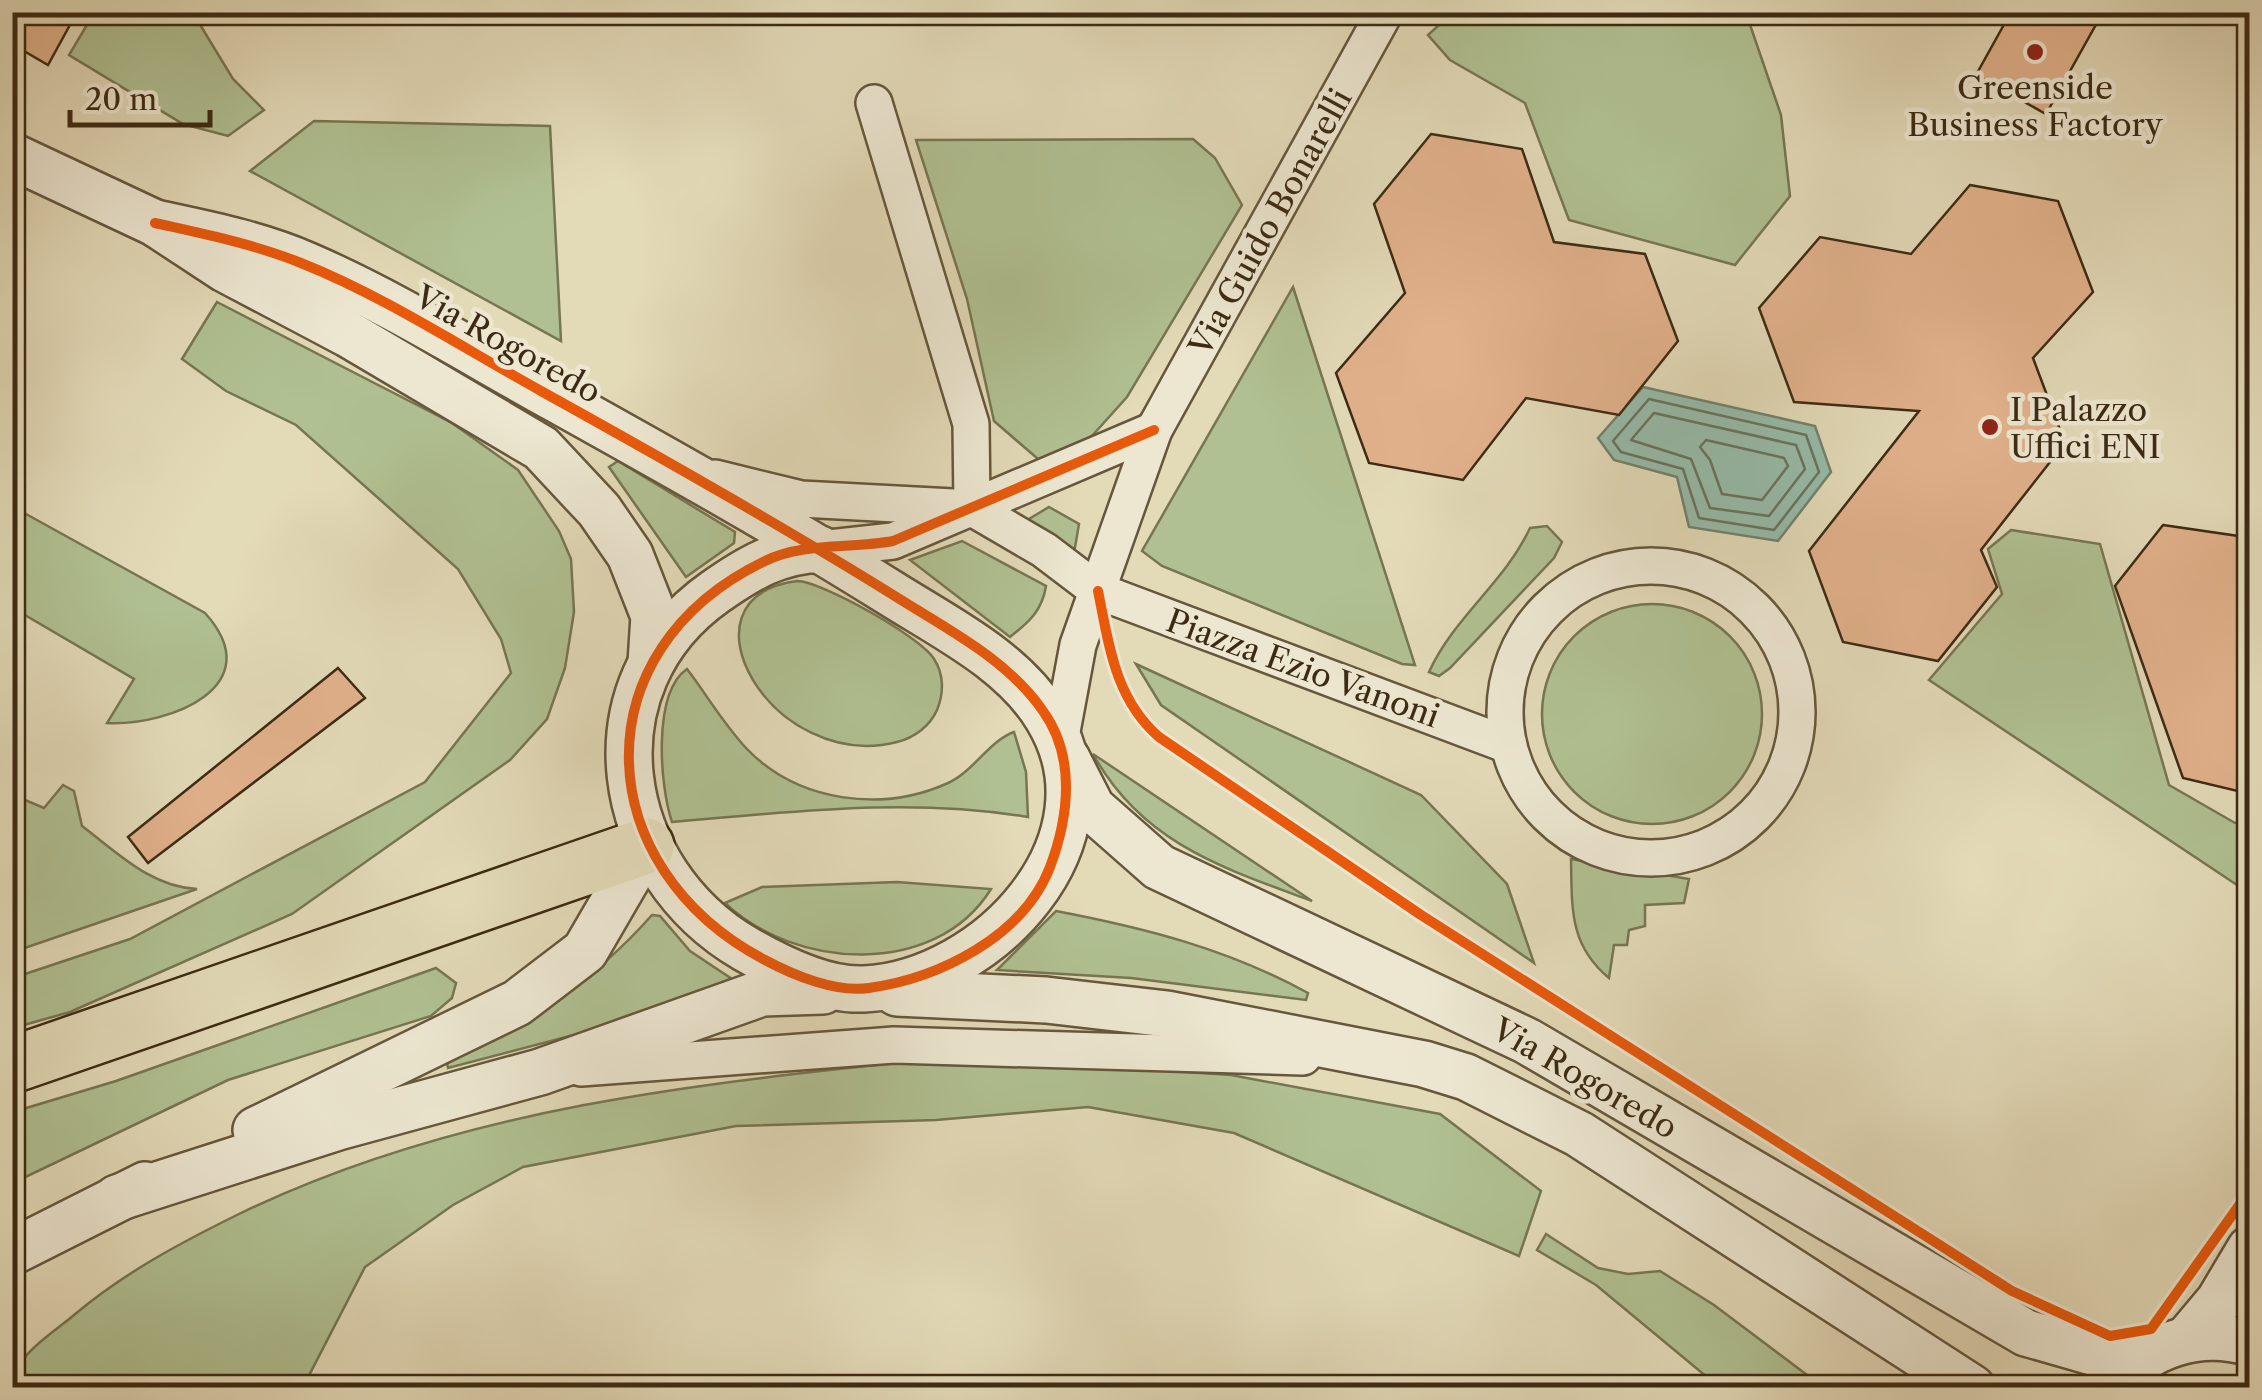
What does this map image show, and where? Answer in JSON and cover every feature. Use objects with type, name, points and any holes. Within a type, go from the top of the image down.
[{"type":"highway","points":[[12,1066],[468,912],[646,846]]},
{"type":"street","name":"Via Guido Bonarelli","points":[[1060,742],[1078,644],[1154,430],[1385,12]]},
{"type":"street","points":[[874,104],[971,424],[972,508]]},
{"type":"street","points":[[12,156],[154,223],[226,270],[348,334],[541,448],[599,510],[630,555],[654,616],[651,664]]},
{"type":"street","name":"Via Rogoredo","points":[[154,223],[259,248],[306,265],[684,470],[820,550],[983,652],[1023,686],[1060,742],[1092,808],[1159,867],[1527,1041],[2026,1334],[2103,1354],[2229,1337],[2250,1343]]},
{"type":"street","points":[[1060,742],[1066,810],[1060,841],[1036,895],[998,934],[960,959],[918,977],[862,990],[811,979],[738,945],[701,918],[646,846],[629,758],[632,720],[651,664],[674,627],[724,585],[772,557],[892,540],[1154,430]]},
{"type":"street","points":[[684,470],[800,499],[972,508]]},
{"type":"street","name":"Piazza Ezio Vanoni","points":[[972,508],[1044,550],[1098,591],[1508,745]]},
{"type":"street","points":[[1650,565],[1696,572],[1748,604],[1770,625],[1792,666],[1799,711],[1795,745],[1784,777],[1766,805],[1732,835],[1691,854],[1647,859],[1603,851],[1563,830],[1532,798],[1508,745],[1504,706],[1511,668],[1531,627],[1564,594],[1605,573],[1650,565]]},
{"type":"street","points":[[12,1252],[516,1003],[586,950],[646,846]]},
{"type":"street","points":[[117,1198],[338,1127],[540,1072],[762,993],[862,990],[1121,1007],[1242,1026],[1424,1064],[1507,1095],[1579,1134],[1972,1388]]},
{"type":"street","points":[[540,1072],[894,1045],[1231,1053],[1424,1064]]},
{"type":"street","points":[[2114,1388],[2170,1346],[2219,1301],[2250,1249]]},
{"type":"shaded area","points":[[94,13],[193,13],[233,79],[264,110],[228,136],[183,124],[69,55]]},
{"type":"shaded area","points":[[1452,13],[1746,13],[1781,115],[1790,196],[1735,265],[1569,220],[1525,103],[1450,60],[1428,35]]},
{"type":"shaded area","points":[[314,121],[550,126],[561,341],[250,171]]},
{"type":"shaded area","points":[[1193,139],[1215,158],[1242,205],[1127,397],[1091,437],[1050,459],[1038,459],[994,421],[967,299],[916,140]]},
{"type":"shaded area","points":[[1293,287],[1415,665],[1402,664],[1162,566],[1142,551]]},
{"type":"shaded area","points":[[217,302],[452,423],[518,470],[559,531],[571,559],[574,612],[565,668],[547,719],[510,760],[292,914],[70,1012],[13,1028],[13,978],[130,939],[425,782],[511,673],[501,639],[458,569],[296,425],[226,391],[182,359]]},
{"type":"shaded area","points":[[618,461],[735,532],[734,543],[686,577],[609,467]]},
{"type":"shaded area","points":[[1049,507],[1079,524],[1073,559],[1019,525]]},
{"type":"shaded area","points":[[26,514],[205,613],[222,639],[226,661],[220,681],[183,709],[132,722],[107,723],[134,679],[13,608],[13,532]]},
{"type":"shaded area","points":[[1547,526],[1562,542],[1554,558],[1450,668],[1439,676],[1429,672],[1439,652],[1507,566],[1530,528]]},
{"type":"shaded area","points":[[2011,530],[2100,544],[2169,785],[2235,823],[2249,818],[2249,893],[1929,680],[2002,594],[1988,549]]},
{"type":"shaded area","points":[[962,541],[1046,586],[1034,615],[1010,637],[910,560]]},
{"type":"shaded area","points":[[797,581],[827,590],[870,612],[934,659],[941,677],[941,697],[934,716],[921,730],[897,742],[852,745],[811,733],[777,710],[753,680],[740,648],[742,618],[760,594]]},
{"type":"shaded area","points":[[1652,604],[1694,612],[1730,636],[1754,672],[1762,714],[1754,756],[1730,792],[1694,816],[1652,824],[1610,816],[1574,792],[1550,756],[1542,714],[1550,672],[1574,636],[1610,612]]},
{"type":"shaded area","points":[[1136,664],[1421,795],[1507,884],[1534,963],[1161,705]]},
{"type":"shaded area","points":[[687,669],[739,740],[768,767],[791,781],[842,797],[896,798],[948,783],[1014,732],[1026,772],[1028,817],[895,807],[672,822],[662,765],[664,719],[668,698]]},
{"type":"shaded area","points":[[1093,754],[1312,901],[1247,877],[1160,831],[1113,785]]},
{"type":"shaded area","points":[[63,785],[74,791],[82,826],[109,847],[150,875],[197,889],[13,952],[13,795],[44,808]]},
{"type":"shaded area","points":[[1571,859],[1689,879],[1684,903],[1645,905],[1645,926],[1629,930],[1627,945],[1614,945],[1609,978],[1586,952],[1575,924]]},
{"type":"shaded area","points":[[897,882],[991,889],[966,918],[936,938],[900,950],[863,954],[825,951],[788,941],[754,925],[725,903],[762,887]]},
{"type":"shaded area","points":[[1056,911],[1217,952],[1308,993],[1306,1000],[1131,978],[997,970]]},
{"type":"shaded area","points":[[652,915],[660,916],[690,951],[732,979],[619,1023],[448,1068],[446,1058],[531,1015],[582,981]]},
{"type":"shaded area","points":[[436,968],[456,983],[452,998],[431,1016],[228,1080],[13,1183],[13,1112],[116,1081]]},
{"type":"shaded area","points":[[955,1057],[1231,1075],[1440,1114],[1541,1191],[1519,1256],[1234,1133],[1088,1107],[936,1120],[736,1126],[523,1167],[453,1205],[365,1267],[303,1387],[13,1388],[14,1376],[26,1356],[113,1285],[219,1224],[326,1176],[501,1123],[590,1104],[772,1077]]},
{"type":"shaded area","points":[[1546,1234],[1598,1268],[1628,1274],[1660,1271],[1714,1305],[1823,1387],[1719,1387],[1596,1285],[1537,1250]]},
{"type":"water","points":[[1643,387],[1815,426],[1831,472],[1778,541],[1689,527],[1677,477],[1614,460],[1598,438]]},
{"type":"building","points":[[12,12],[77,12],[48,65],[12,44]]},
{"type":"building","name":"Greenside Business Factory","points":[[2011,12],[2103,12],[2046,114],[1976,75]]},
{"type":"building","points":[[1431,134],[1522,149],[1554,242],[1645,254],[1678,341],[1619,415],[1526,398],[1463,480],[1369,463],[1336,373],[1405,293],[1374,204]]},
{"type":"building","name":"I Palazzo Uffici ENI","points":[[1970,185],[2058,201],[2093,292],[2033,358],[2065,443],[1981,550],[1997,587],[1938,661],[1843,642],[1809,551],[1919,411],[1794,402],[1759,308],[1820,237],[1911,254]]},
{"type":"building","points":[[2163,525],[2245,537],[2250,551],[2250,794],[2183,778],[2115,586]]},
{"type":"building","points":[[338,668],[365,698],[148,863],[128,837]]},
{"type":"cycle path","points":[[155,223],[283,256],[393,307],[810,544],[854,571],[976,647],[1029,693],[1054,729],[1065,767],[1066,787],[1057,848],[1037,892],[999,933],[950,964],[869,988],[829,985],[765,960],[707,920],[664,871],[638,816],[629,759],[637,702],[662,648],[704,600],[765,561],[811,548],[827,547],[877,543],[893,541],[1154,430]]},
{"type":"cycle path","points":[[1098,591],[1123,688],[1132,706],[1159,737],[1421,915],[2012,1291],[2110,1336],[2151,1329],[2250,1190]]},
{"type":"place","name":"Greenside Business Factory","points":[[2035,52]]},
{"type":"place","name":"I Palazzo Uffici ENI","points":[[1990,427]]}]
